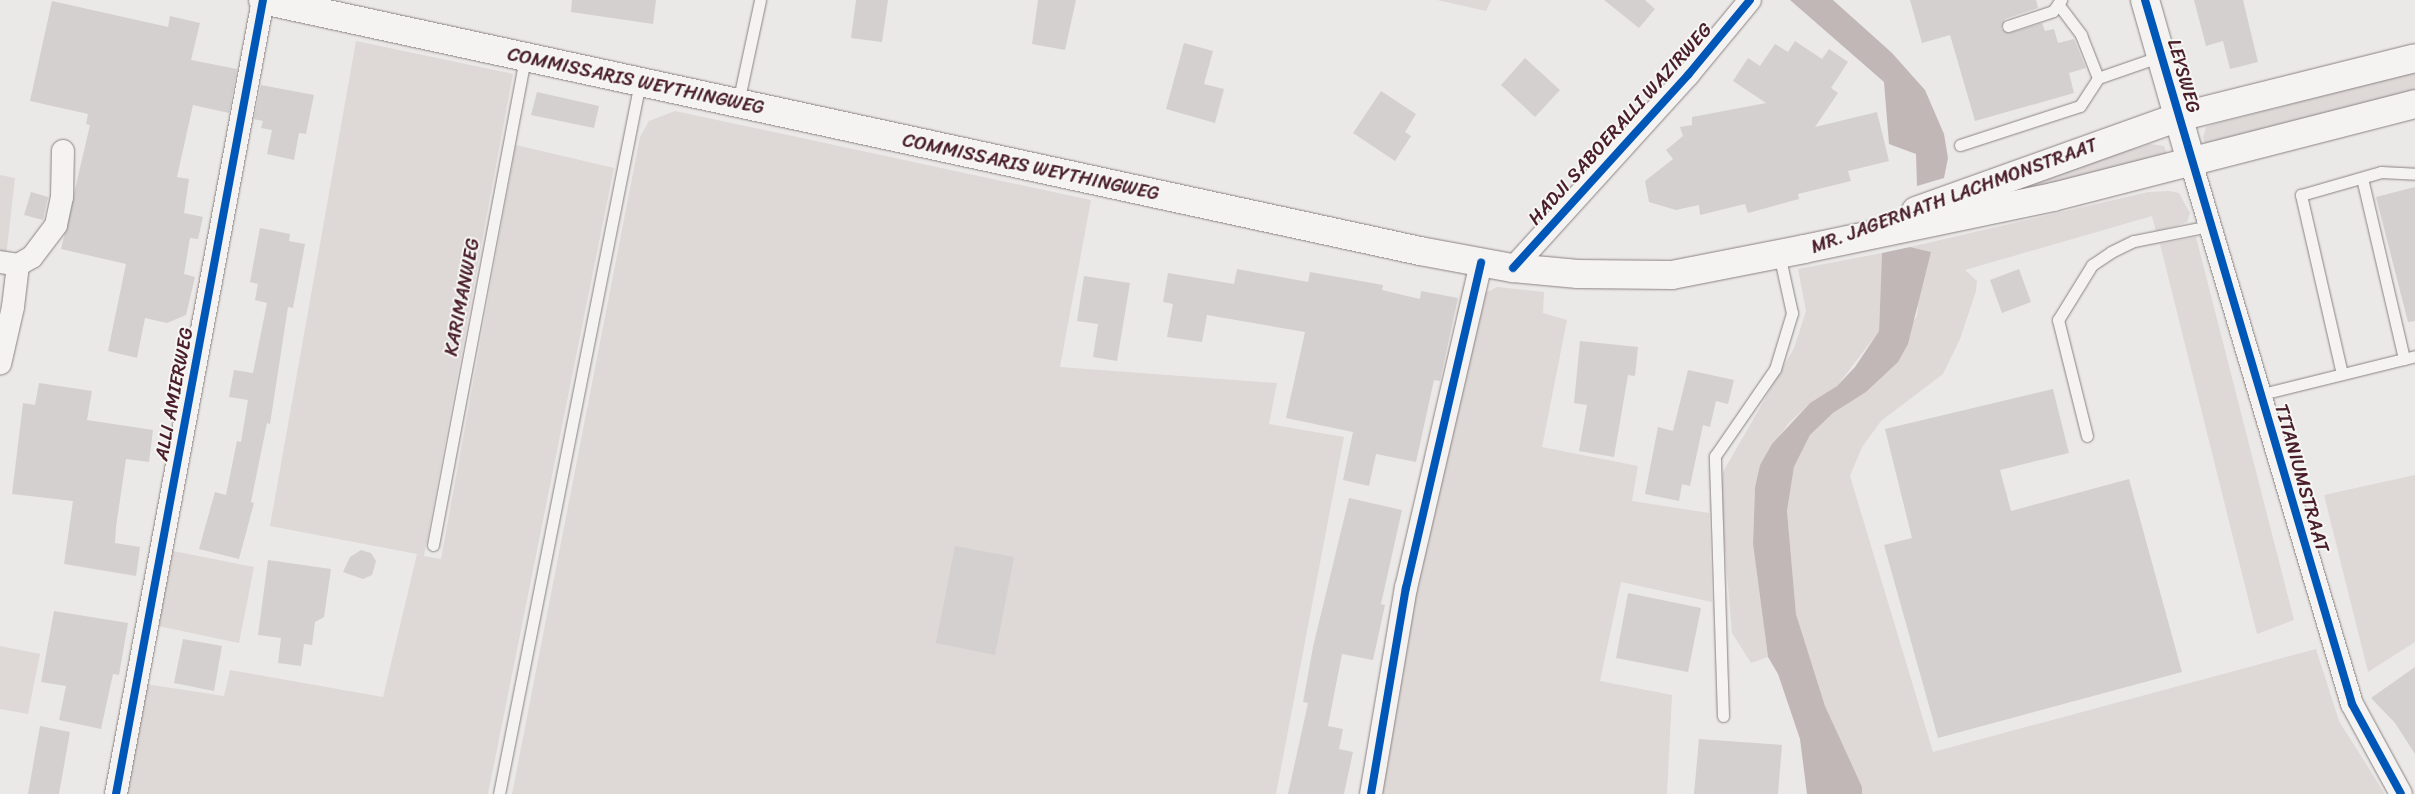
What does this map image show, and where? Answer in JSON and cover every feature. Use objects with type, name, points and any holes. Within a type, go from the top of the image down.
[{"type":"main road","name":"COMMISSARIS WEYTHINGWEG","points":[[264,0],[1482,263],[1578,274],[1672,275],[1791,252]]},
{"type":"main road","name":"LEYSWEG","points":[[2145,0],[2191,162]]},
{"type":"main road","name":"MR. JAGERNATH LACHMONSTRAAT","points":[[1791,252],[2179,116],[2415,58]]},
{"type":"main road","name":"MR. JAGERNATH LACHMONSTRAAT","points":[[1791,252],[2053,197],[2415,104]]},
{"type":"street","name":"ALLI AMIERWEG","points":[[116,794],[264,0]]},
{"type":"street","name":"HADJI SABOERALLI WAZIRWEG","points":[[1513,268],[1688,75],[1750,0]]},
{"type":"street","points":[[0,364],[13,307],[9,263],[32,257],[56,224],[62,197],[63,152]]},
{"type":"street","name":"TITANIUMSTRAAT","points":[[2191,162],[2262,394],[2352,704],[2401,794]]},
{"type":"street","points":[[1371,794],[1406,588],[1482,263]]},
{"type":"lane","points":[[738,103],[760,0]]},
{"type":"lane","points":[[2008,26],[2052,11],[2060,2],[2081,35],[2098,78]]},
{"type":"lane","name":"KARIMANWEG","points":[[433,545],[525,56]]},
{"type":"lane","points":[[1960,145],[2080,106],[2098,78],[2161,56]]},
{"type":"lane","points":[[498,794],[640,82]]},
{"type":"lane","points":[[2342,374],[2301,195],[2381,172],[2415,174]]},
{"type":"lane","points":[[2262,394],[2409,357],[2362,178]]},
{"type":"lane","points":[[2087,436],[2058,320],[2092,265],[2110,252],[2134,241],[2210,226]]},
{"type":"lane","points":[[1723,716],[1715,456],[1775,369],[1792,313],[1791,252]]},
{"type":"shaded area","points":[[1437,0],[1491,0],[1486,11]]},
{"type":"shaded area","points":[[1790,0],[1833,0],[1892,53],[1925,90],[1944,134],[1948,158],[1944,178],[1917,186],[1916,154],[1889,144],[1884,82]]},
{"type":"shaded area","points":[[356,41],[513,74],[424,556],[441,559],[516,145],[614,168],[488,794],[125,794],[146,684],[224,696],[230,670],[383,697],[417,554],[270,526]]},
{"type":"shaded area","points":[[2415,72],[2415,93],[2205,144],[2203,138],[2206,127],[2218,123]]},
{"type":"shaded area","points":[[675,111],[1091,200],[1060,367],[1277,383],[1269,424],[1344,437],[1276,794],[512,794],[640,137],[649,121]]},
{"type":"shaded area","points":[[2150,144],[2164,146],[2167,154],[2019,194],[2012,185]]},
{"type":"shaded area","points":[[0,175],[15,178],[6,257],[0,256]]},
{"type":"shaded area","points":[[2170,191],[2179,193],[2190,213],[2187,222],[2156,231],[2152,216],[1965,270],[1977,281],[1976,291],[1960,339],[1943,374],[1881,421],[1862,447],[1850,476],[1933,752],[2316,649],[2339,721],[2385,794],[1862,794],[1825,706],[1796,614],[1787,511],[1794,467],[1810,435],[1833,413],[1866,392],[1917,316],[1920,287],[1931,252],[1910,247],[2148,192]]},
{"type":"shaded area","points":[[2196,237],[2294,620],[2257,634],[2160,244]]},
{"type":"shaded area","points":[[1910,247],[1931,252],[1908,344],[1898,362],[1866,392],[1833,413],[1810,435],[1794,467],[1787,511],[1796,614],[1825,706],[1862,787],[1862,794],[1807,794],[1800,739],[1778,674],[1768,657],[1753,544],[1755,487],[1760,465],[1772,444],[1810,403],[1837,386],[1855,367],[1879,331],[1882,253]]},
{"type":"shaded area","points":[[1882,253],[1879,331],[1837,386],[1810,403],[1788,424],[1760,465],[1755,487],[1753,544],[1768,657],[1751,663],[1732,633],[1721,502],[1723,472],[1794,348],[1806,311],[1798,269]]},
{"type":"shaded area","points":[[1497,287],[1544,292],[1543,313],[1567,320],[1542,447],[1638,466],[1632,501],[1709,513],[1712,602],[1621,582],[1600,681],[1672,695],[1667,794],[1380,794],[1415,590],[1483,294]]},
{"type":"shaded area","points":[[2415,475],[2415,642],[2368,672],[2324,495]]},
{"type":"shaded area","points":[[173,551],[254,567],[239,643],[158,626]]},
{"type":"shaded area","points":[[0,646],[40,654],[28,714],[0,709]]},
{"type":"building","points":[[572,0],[656,0],[653,24],[571,12]]},
{"type":"building","points":[[856,0],[888,0],[882,42],[851,38]]},
{"type":"building","points":[[1038,0],[1076,0],[1065,50],[1032,44]]},
{"type":"building","points":[[1604,0],[1645,0],[1655,9],[1639,28]]},
{"type":"building","points":[[1910,0],[2036,0],[2038,8],[2005,19],[2001,29],[2010,33],[2042,23],[2045,31],[2054,29],[2058,43],[2074,39],[2086,68],[2069,73],[2074,93],[1975,121],[1950,35],[1922,43]]},
{"type":"building","points":[[2194,0],[2243,0],[2258,62],[2230,69],[2223,41],[2206,46]]},
{"type":"building","points":[[52,1],[168,27],[170,16],[200,23],[191,60],[237,69],[229,113],[193,105],[177,177],[189,179],[184,213],[203,217],[198,239],[190,238],[184,274],[195,277],[186,315],[167,323],[145,318],[137,358],[108,351],[126,264],[61,249],[90,125],[86,124],[88,114],[30,101]]},
{"type":"building","points":[[1795,41],[1822,59],[1829,49],[1848,62],[1831,88],[1838,93],[1815,127],[1877,112],[1889,161],[1848,171],[1851,181],[1798,194],[1799,199],[1748,213],[1745,204],[1700,215],[1699,205],[1676,210],[1649,202],[1645,181],[1673,159],[1666,150],[1683,136],[1680,127],[1692,125],[1692,117],[1766,103],[1733,81],[1748,58],[1760,66],[1775,44],[1788,52]]},
{"type":"building","points":[[1184,43],[1213,51],[1204,84],[1224,89],[1215,123],[1166,109]]},
{"type":"building","points":[[1525,58],[1560,90],[1535,117],[1501,85]]},
{"type":"building","points":[[261,85],[314,95],[306,134],[299,133],[294,160],[267,154],[272,130],[261,128],[263,121],[254,119]]},
{"type":"building","points":[[1381,91],[1416,114],[1405,132],[1411,136],[1395,161],[1353,133]]},
{"type":"building","points":[[537,92],[599,106],[594,128],[531,115]]},
{"type":"building","points":[[2415,187],[2415,321],[2408,322],[2376,197]]},
{"type":"building","points":[[31,192],[48,197],[43,220],[24,215]]},
{"type":"building","points":[[260,228],[290,234],[289,241],[305,244],[293,308],[288,307],[270,424],[267,423],[251,502],[254,503],[239,559],[199,549],[215,492],[226,495],[237,441],[241,442],[248,400],[229,397],[234,370],[253,373],[267,303],[255,300],[258,284],[250,282]]},
{"type":"building","points":[[1237,269],[1308,282],[1310,272],[1383,285],[1382,290],[1420,299],[1421,291],[1458,298],[1440,381],[1434,380],[1416,462],[1376,454],[1369,486],[1343,480],[1353,432],[1286,418],[1305,332],[1207,315],[1202,342],[1167,337],[1173,304],[1163,302],[1168,273],[1234,284]]},
{"type":"building","points":[[2019,269],[2031,302],[2002,313],[1990,280]]},
{"type":"building","points":[[1084,276],[1130,283],[1117,361],[1093,357],[1098,324],[1077,321]]},
{"type":"building","points":[[1580,341],[1638,347],[1635,376],[1628,375],[1614,457],[1579,451],[1587,405],[1574,403]]},
{"type":"building","points":[[1688,370],[1734,380],[1728,404],[1716,401],[1710,427],[1703,425],[1690,486],[1682,484],[1679,501],[1645,494],[1658,427],[1673,431]]},
{"type":"building","points":[[39,383],[92,391],[87,420],[153,430],[149,462],[126,459],[116,527],[115,543],[140,547],[136,576],[64,564],[73,501],[12,494],[23,403],[35,405]]},
{"type":"building","points":[[2053,389],[2069,453],[2000,470],[2011,511],[2129,479],[2182,672],[1938,738],[1884,545],[1912,538],[1885,429]]},
{"type":"building","points":[[1349,498],[1402,510],[1381,604],[1385,605],[1373,660],[1342,654],[1328,726],[1343,729],[1339,749],[1353,752],[1344,794],[1288,794],[1308,703],[1303,702],[1313,647]]},
{"type":"building","points":[[955,546],[1014,557],[995,655],[936,643]]},
{"type":"building","points":[[361,550],[371,553],[376,561],[372,575],[363,579],[343,572],[350,557]]},
{"type":"building","points":[[268,560],[331,569],[324,617],[315,622],[312,645],[304,644],[301,666],[278,663],[281,638],[258,635]]},
{"type":"building","points":[[1628,593],[1701,608],[1688,672],[1616,658]]},
{"type":"building","points":[[54,611],[128,623],[119,675],[113,674],[101,729],[59,720],[66,686],[41,682]]},
{"type":"building","points":[[183,639],[222,646],[214,691],[174,683]]},
{"type":"building","points":[[2415,667],[2415,754],[2395,723],[2371,698]]},
{"type":"building","points":[[40,726],[70,732],[59,794],[28,794]]},
{"type":"building","points":[[1699,739],[1782,745],[1778,794],[1694,794]]},
{"type":"cycle path","points":[[116,794],[263,0]]},
{"type":"cycle path","points":[[1513,268],[1688,75],[1750,0]]},
{"type":"cycle path","points":[[2145,0],[2352,704],[2401,794]]},
{"type":"cycle path","points":[[1371,794],[1406,588],[1481,263]]}]
